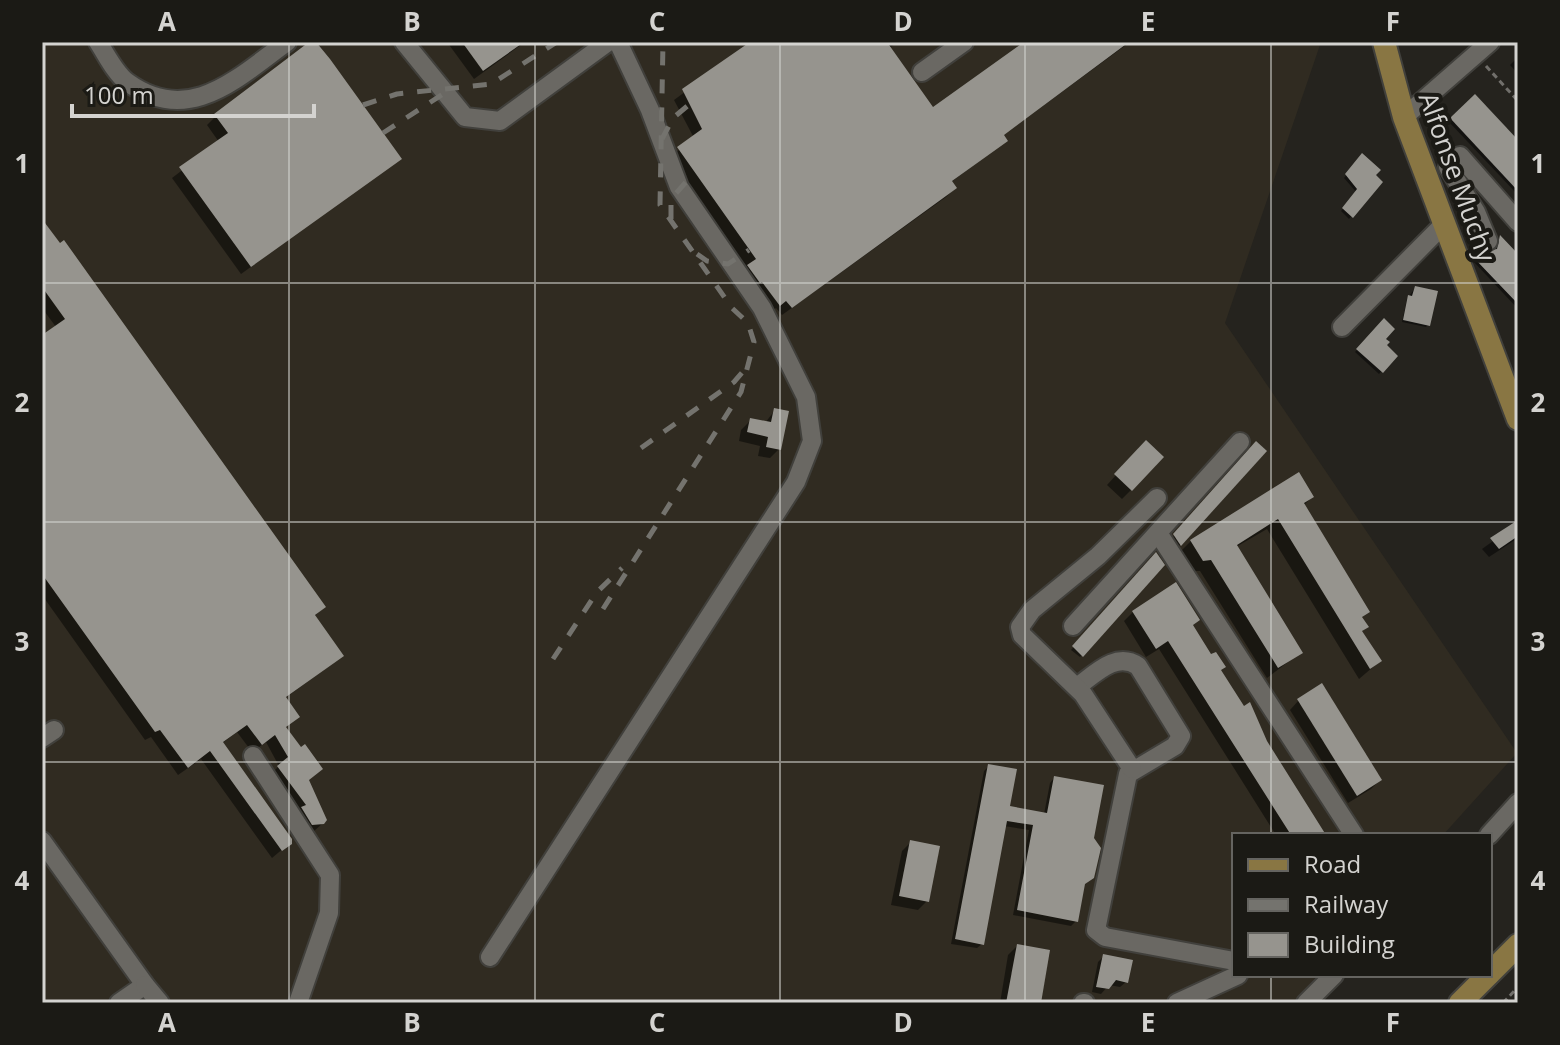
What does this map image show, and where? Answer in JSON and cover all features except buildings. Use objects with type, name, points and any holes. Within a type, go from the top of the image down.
[{"type":"main road","name":"Alfonse Muchy","points":[[1384,42],[1404,117],[1518,419]]},
{"type":"main road","points":[[1492,971],[1518,945]]},
{"type":"main road","points":[[1460,1003],[1486,977]]},
{"type":"street","points":[[98,42],[125,81],[164,102],[214,94],[287,42]]},
{"type":"street","points":[[404,42],[465,117],[500,121],[608,42]]},
{"type":"street","points":[[490,957],[796,482],[812,441],[806,397],[762,308],[679,187],[650,110],[618,42]]},
{"type":"street","points":[[922,72],[964,42]]},
{"type":"street","points":[[1404,117],[1483,48]]},
{"type":"street","points":[[1488,241],[1476,212],[1448,167],[1460,156],[1518,222]]},
{"type":"street","points":[[1342,327],[1444,224]]},
{"type":"street","points":[[1073,626],[1240,442]]},
{"type":"street","points":[[1132,769],[1077,687],[1022,635],[1023,619],[1118,537],[1157,498]]},
{"type":"street","points":[[1158,533],[1353,833]]},
{"type":"street","points":[[1077,687],[1122,659],[1138,666],[1181,736],[1175,746],[1132,769],[1126,778],[1096,930],[1105,937],[1232,961]]},
{"type":"street","points":[[253,756],[330,875],[329,913],[298,1003]]},
{"type":"street","points":[[1491,833],[1518,803]]},
{"type":"street","points":[[42,841],[160,1003]]},
{"type":"street","points":[[1177,1003],[1234,977]]},
{"type":"street","points":[[1306,1003],[1332,977]]},
{"type":"street","points":[[119,1003],[145,985]]},
{"type":"path","points":[[1483,48],[1518,101]]},
{"type":"path","points":[[1503,1003],[1518,987]]},
{"type":"shaded area","points":[[42,42],[1321,42],[1225,323],[1517,753],[1445,833],[1232,833],[1232,977],[1316,977],[1293,1003],[42,1003]]},
{"type":"railway","points":[[363,105],[397,94],[491,84],[557,42]]},
{"type":"railway","points":[[603,609],[741,392],[754,342],[748,323],[732,308],[660,205],[663,42]]},
{"type":"railway","points":[[383,133],[443,94]]},
{"type":"railway","points":[[662,139],[673,118],[691,103]]},
{"type":"railway","points":[[671,219],[671,199],[694,173]]},
{"type":"railway","points":[[697,254],[707,261],[728,264],[749,250]]},
{"type":"railway","points":[[641,448],[734,382],[747,367]]},
{"type":"railway","points":[[553,659],[597,592],[622,568]]}]
